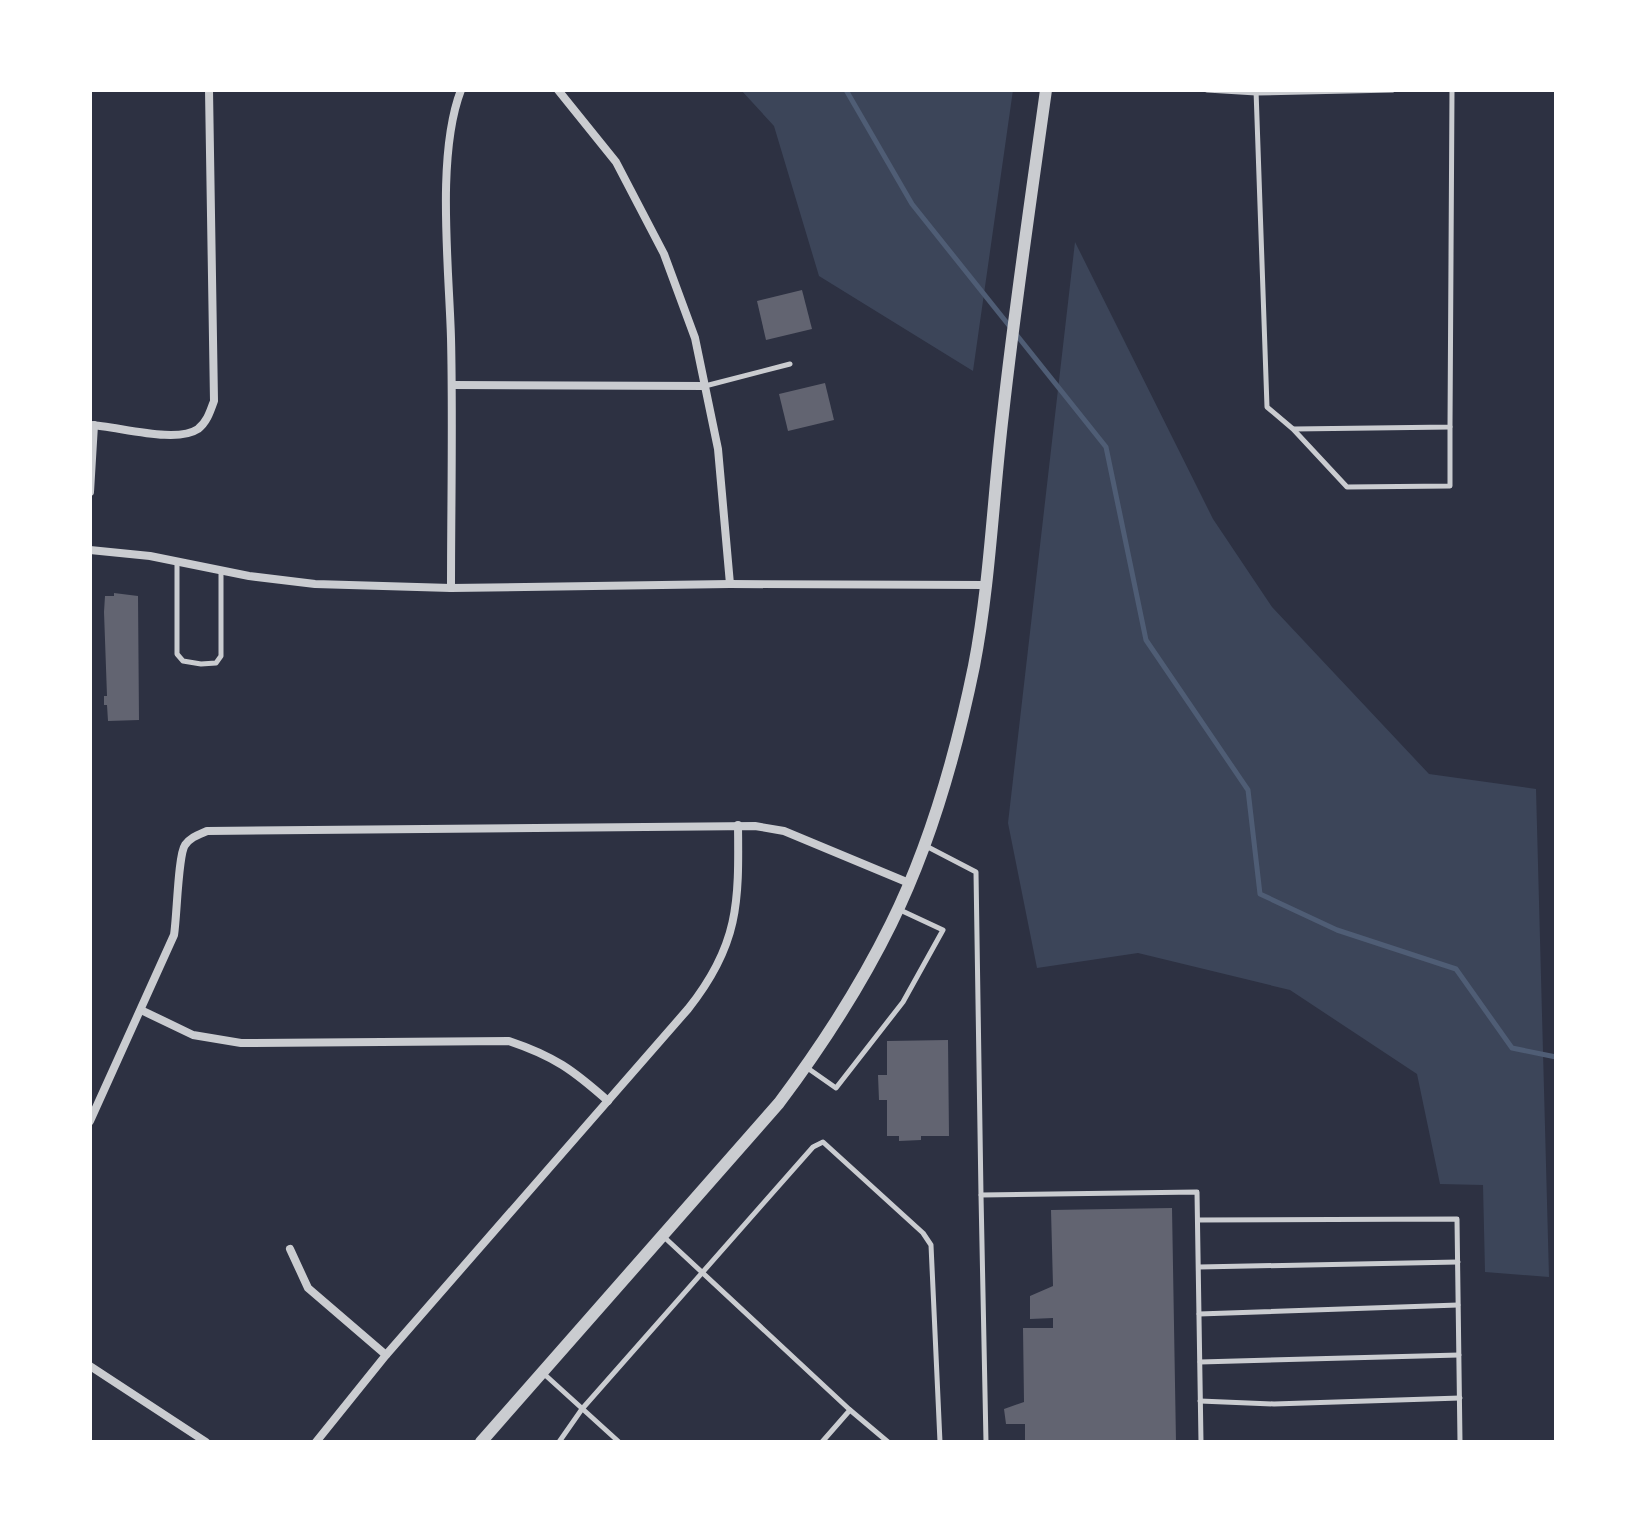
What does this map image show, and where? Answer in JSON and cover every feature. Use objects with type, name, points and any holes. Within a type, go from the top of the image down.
[{"type":"street","points":[[90,492],[92,425],[168,435],[184,434],[198,429],[209,417],[214,401],[209,90]]},
{"type":"street","points":[[451,588],[452,385],[447,190],[452,113],[461,90]]},
{"type":"street","points":[[558,90],[616,162],[664,254],[695,338],[718,449],[730,584]]},
{"type":"street","points":[[489,1439],[542,1372],[779,1103],[842,1011],[909,883],[949,771],[974,664],[1000,435],[1046,90]]},
{"type":"street","points":[[452,385],[705,386]]},
{"type":"street","points":[[90,550],[315,584],[451,588],[730,584],[985,585]]},
{"type":"street","points":[[90,1121],[174,935],[183,847],[193,837],[207,831],[738,825],[784,831],[909,883]]},
{"type":"street","points":[[316,1442],[386,1355],[688,1009],[712,977],[723,957],[736,910],[738,825]]},
{"type":"street","points":[[141,1010],[193,1035],[241,1043],[509,1041],[549,1055],[571,1068],[608,1101]]},
{"type":"street","points":[[290,1249],[308,1288],[386,1355]]},
{"type":"street","points":[[90,1366],[206,1442]]},
{"type":"lane","points":[[1207,90],[1393,90]]},
{"type":"lane","points":[[1256,92],[1267,407],[1293,429],[1347,487],[1450,486],[1452,90]]},
{"type":"lane","points":[[705,386],[790,364]]},
{"type":"lane","points":[[1293,429],[1450,427]]},
{"type":"lane","points":[[177,561],[177,654],[183,661],[216,663],[221,656],[221,570]]},
{"type":"lane","points":[[924,845],[976,872],[986,1442]]},
{"type":"lane","points":[[806,1067],[836,1088],[903,1002],[943,930],[898,909]]},
{"type":"lane","points":[[559,1442],[582,1409],[813,1147],[823,1142],[923,1233],[931,1245],[940,1442]]},
{"type":"lane","points":[[981,1195],[1197,1192],[1201,1442]]},
{"type":"lane","points":[[1198,1220],[1457,1219],[1460,1442]]},
{"type":"lane","points":[[663,1235],[888,1442]]},
{"type":"lane","points":[[1198,1267],[1458,1262]]},
{"type":"lane","points":[[1199,1314],[1458,1305]]},
{"type":"lane","points":[[1200,1362],[1459,1355]]},
{"type":"lane","points":[[542,1372],[619,1442]]},
{"type":"lane","points":[[1200,1401],[1274,1404],[1460,1398]]},
{"type":"lane","points":[[822,1442],[850,1410]]},
{"type":"shaded area","points":[[741,90],[1013,90],[973,371],[819,276],[774,126]]},
{"type":"shaded area","points":[[1075,242],[1213,519],[1272,607],[1429,774],[1536,789],[1549,1277],[1485,1272],[1483,1185],[1440,1184],[1417,1074],[1290,990],[1138,953],[1037,968],[1008,823]]},
{"type":"building","points":[[802,290],[812,329],[766,340],[757,301]]},
{"type":"building","points":[[825,383],[834,420],[788,431],[779,394]]},
{"type":"building","points":[[114,593],[138,596],[139,720],[108,721],[107,705],[104,705],[104,696],[107,696],[105,596],[114,596]]},
{"type":"building","points":[[948,1040],[949,1136],[921,1136],[921,1140],[899,1141],[899,1136],[887,1136],[887,1100],[879,1100],[878,1075],[887,1075],[887,1041]]},
{"type":"building","points":[[1172,1208],[1176,1442],[1025,1442],[1025,1424],[1006,1424],[1004,1409],[1024,1402],[1023,1328],[1053,1328],[1053,1318],[1030,1319],[1030,1296],[1053,1286],[1051,1210]]},
{"type":"waterway","points":[[846,90],[912,204],[1106,447],[1146,640],[1248,790],[1260,894],[1337,930],[1456,969],[1512,1048],[1556,1057]]}]
